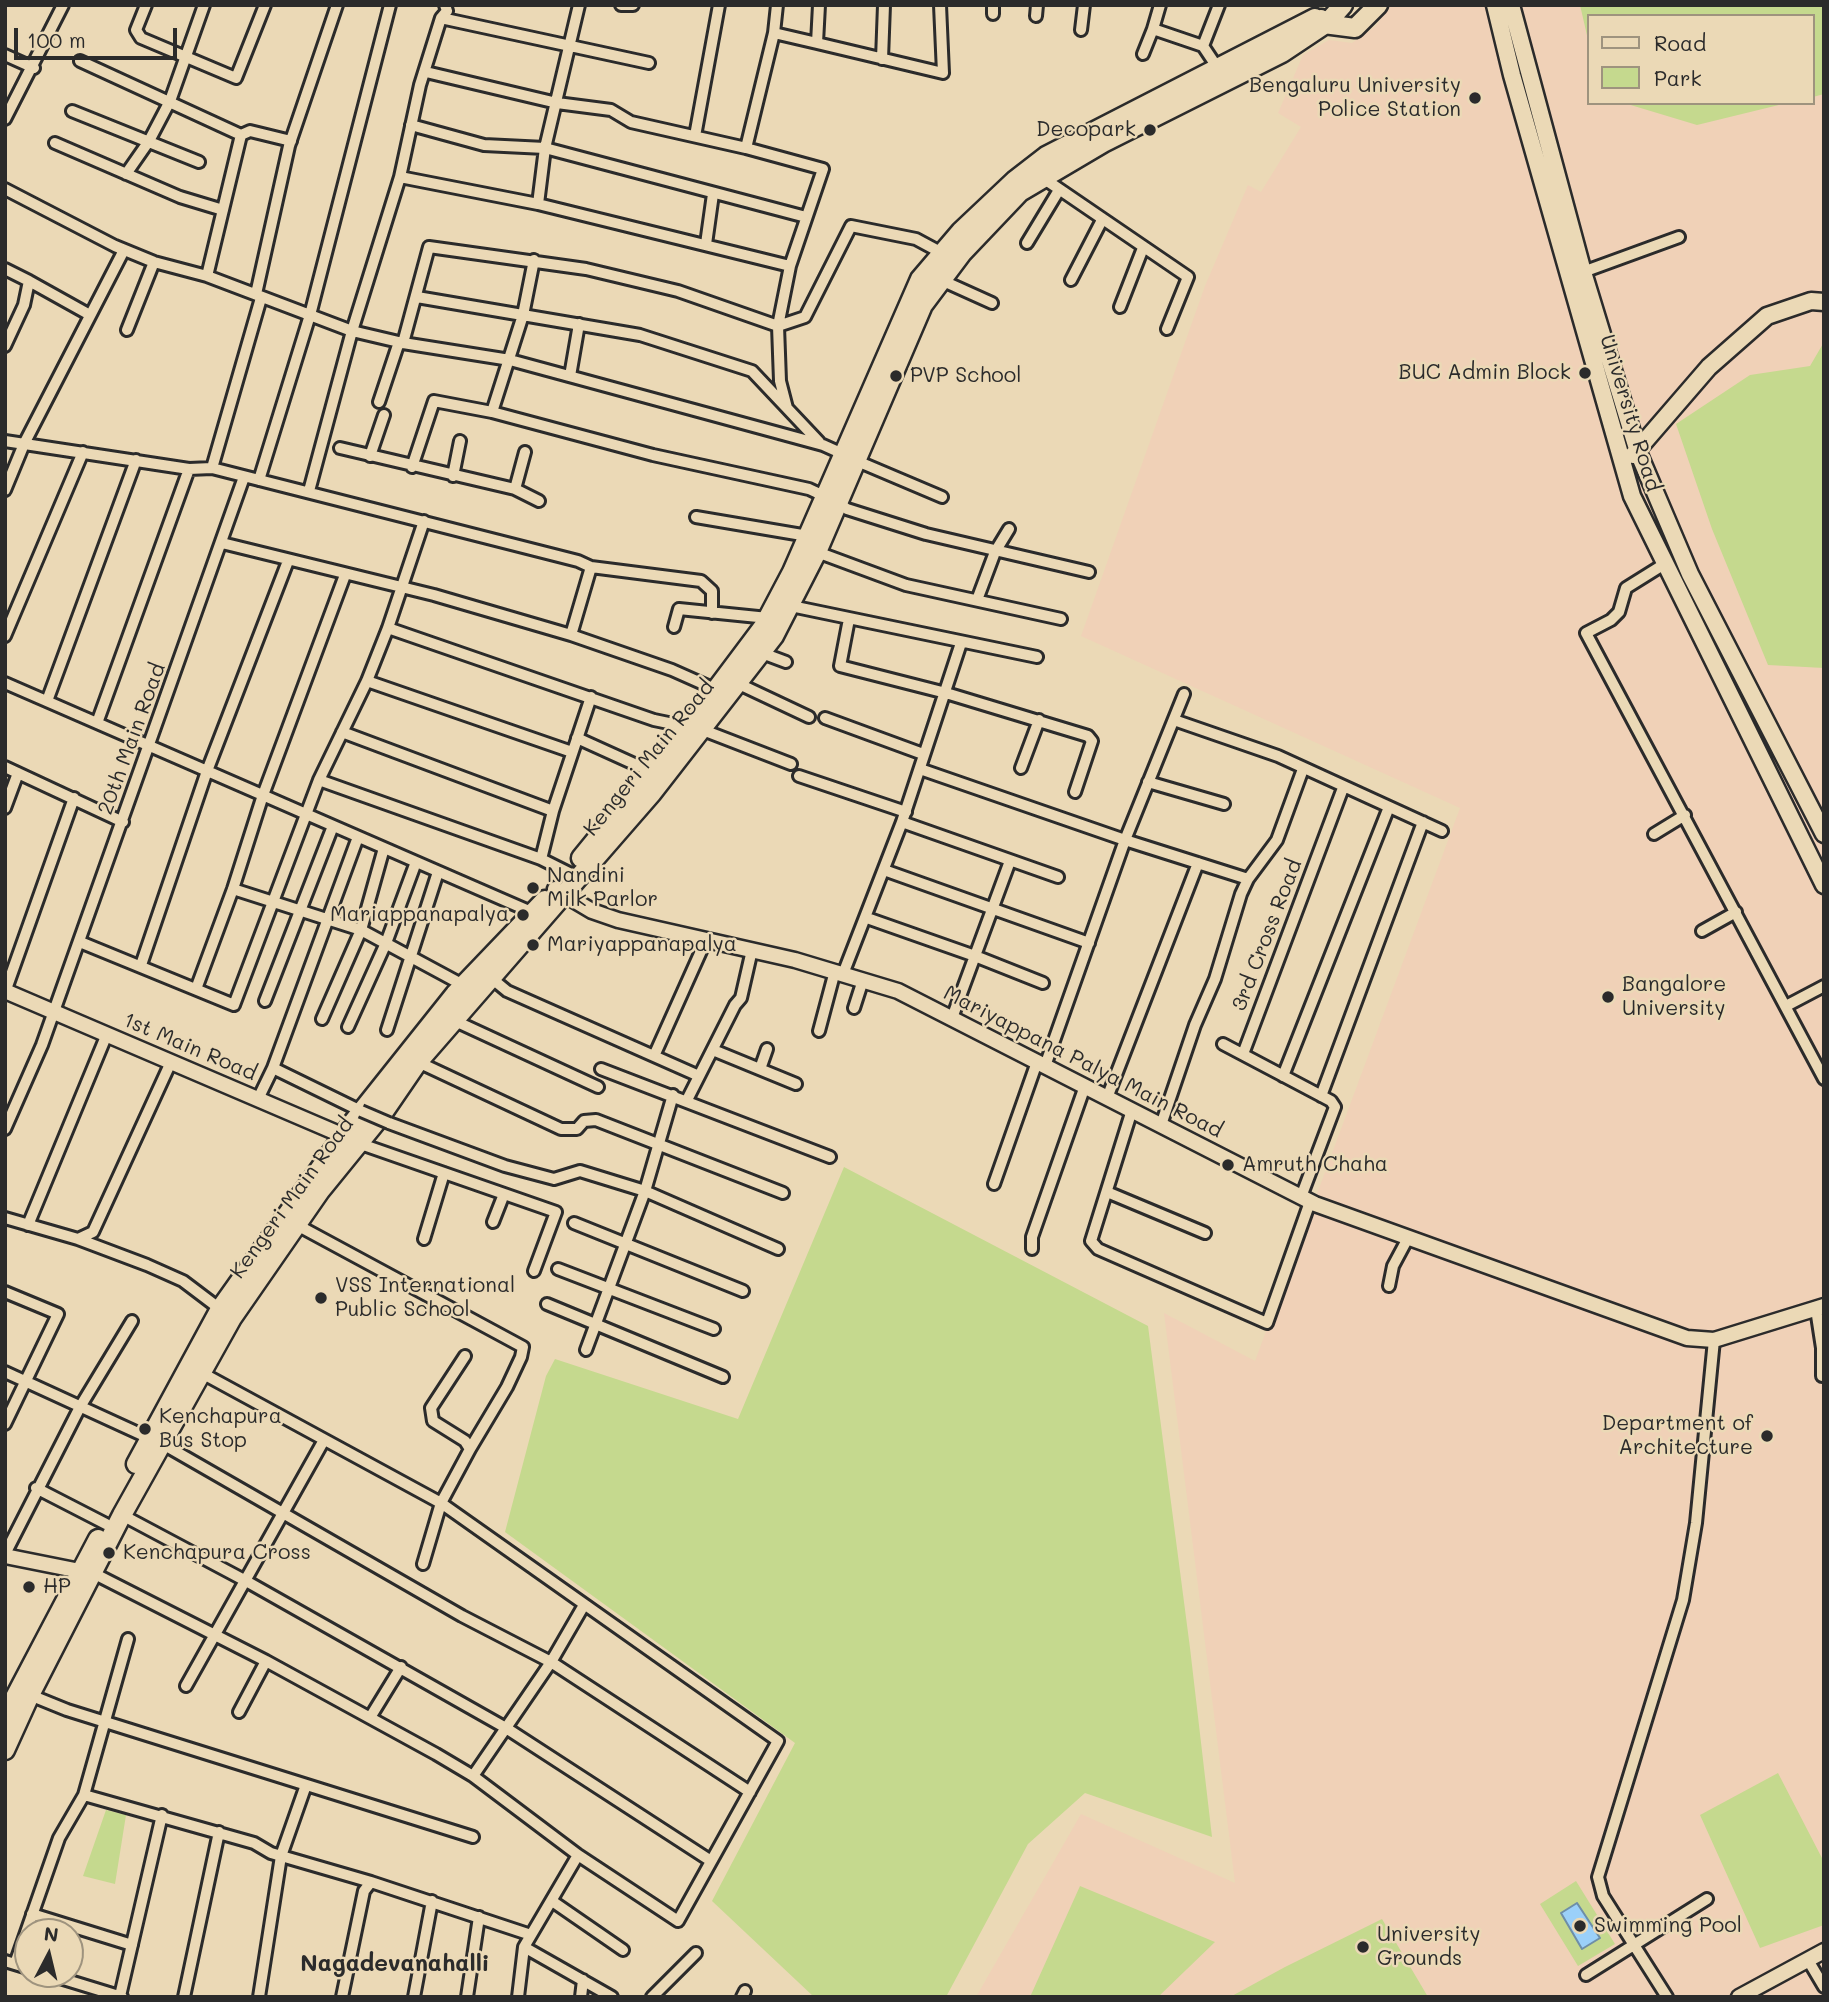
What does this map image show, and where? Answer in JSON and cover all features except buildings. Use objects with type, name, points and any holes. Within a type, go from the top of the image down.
[{"type":"main road","name":"Kengeri Main Road","points":[[850,457],[904,312],[920,279],[942,253],[1015,180],[1046,156],[1217,66],[1343,5]]},
{"type":"main road","points":[[1324,15],[1355,28],[1378,5]]},
{"type":"main road","name":"University Road","points":[[1495,5],[1583,272],[1638,452],[1690,574],[1824,834]]},
{"type":"main road","name":"University Road","points":[[1511,5],[1542,152],[1620,462],[1632,496],[1824,885]]},
{"type":"main road","name":"Kengeri Main Road","points":[[560,892],[569,873],[652,772],[739,684],[762,653],[791,606],[831,499],[923,305],[962,253],[1020,192],[1103,143],[1282,53],[1324,15]]},
{"type":"main road","points":[[1620,462],[1638,452],[1709,367],[1767,316],[1811,301],[1824,302]]},
{"type":"main road","name":"Kengeri Main Road","points":[[5,1750],[87,1572],[220,1309],[351,1140],[695,728],[717,690],[768,618],[812,544]]},
{"type":"main road","name":"Kengeri Main Road","points":[[155,1440],[232,1318],[297,1225],[351,1140],[361,1111],[463,985],[539,916]]},
{"type":"main road","name":"Kengeri Main Road","points":[[5,1716],[87,1572]]},
{"type":"street","points":[[5,119],[34,68],[63,5]]},
{"type":"street","points":[[146,5],[136,30],[141,38],[236,78],[265,5]]},
{"type":"street","points":[[126,174],[170,102],[204,5]]},
{"type":"street","points":[[261,298],[256,294],[291,141],[337,5]]},
{"type":"street","points":[[259,480],[310,315],[390,5]]},
{"type":"street","points":[[309,491],[352,331],[400,177],[420,85],[441,18],[447,11],[445,5]]},
{"type":"street","points":[[538,204],[545,148],[579,5]]},
{"type":"street","points":[[621,5],[633,8],[633,5]]},
{"type":"street","points":[[695,136],[719,5]]},
{"type":"street","points":[[746,148],[774,33],[777,5]]},
{"type":"street","points":[[817,43],[820,5]]},
{"type":"street","points":[[882,59],[884,5]]},
{"type":"street","points":[[774,33],[943,73],[940,5]]},
{"type":"street","points":[[1081,30],[1084,5]]},
{"type":"street","points":[[1143,54],[1160,5]]},
{"type":"street","points":[[1203,46],[1219,5]]},
{"type":"street","points":[[441,18],[649,63]]},
{"type":"street","points":[[1153,29],[1203,46],[1217,66]]},
{"type":"street","points":[[5,55],[34,68]]},
{"type":"street","points":[[80,61],[241,135],[250,131],[291,141]]},
{"type":"street","points":[[426,72],[557,103],[611,110],[631,122],[823,169],[790,266],[778,326],[780,381],[787,408]]},
{"type":"street","points":[[72,111],[199,162]]},
{"type":"street","points":[[411,125],[484,145],[545,148],[806,217]]},
{"type":"street","points":[[207,276],[241,135]]},
{"type":"street","points":[[55,143],[180,197],[223,210]]},
{"type":"street","points":[[400,177],[538,204],[790,266]]},
{"type":"street","points":[[1043,178],[1188,277],[1167,329]]},
{"type":"street","points":[[5,189],[124,250],[154,262],[207,276],[352,331],[401,343],[510,360],[823,445],[942,497]]},
{"type":"street","points":[[1027,243],[1059,190]]},
{"type":"street","points":[[706,244],[713,194]]},
{"type":"street","points":[[1071,280],[1102,220]]},
{"type":"street","points":[[379,402],[418,297],[429,247],[586,269],[678,291],[778,326],[805,317],[851,226],[916,239],[942,253]]},
{"type":"street","points":[[1583,272],[1679,237]]},
{"type":"street","points":[[1120,307],[1143,248]]},
{"type":"street","points":[[5,488],[24,444],[124,250]]},
{"type":"street","points":[[492,412],[523,315],[534,260]]},
{"type":"street","points":[[127,330],[154,262]]},
{"type":"street","points":[[5,268],[90,315]]},
{"type":"street","points":[[941,280],[992,303]]},
{"type":"street","points":[[5,346],[24,305],[29,281]]},
{"type":"street","points":[[418,297],[640,335],[752,371],[823,445]]},
{"type":"street","points":[[212,468],[261,298]]},
{"type":"street","points":[[570,376],[579,324]]},
{"type":"street","points":[[412,467],[434,401],[492,412],[653,455],[809,489],[847,509],[995,552],[1089,572]]},
{"type":"street","points":[[370,456],[384,415]]},
{"type":"street","points":[[5,441],[189,469],[212,468],[569,558],[592,567],[701,581],[712,591],[712,612]]},
{"type":"street","points":[[453,476],[460,441]]},
{"type":"street","points":[[340,448],[515,489],[539,501]]},
{"type":"street","points":[[5,636],[83,452]]},
{"type":"street","points":[[515,489],[525,452]]},
{"type":"street","points":[[47,701],[136,460]]},
{"type":"street","points":[[97,723],[189,469]]},
{"type":"street","name":"20th Main Road","points":[[5,1129],[80,942],[244,477]]},
{"type":"street","points":[[696,517],[812,544],[906,585],[1061,619]]},
{"type":"street","points":[[80,942],[233,1005],[274,904],[319,780],[367,681],[388,628],[424,521]]},
{"type":"street","points":[[977,600],[995,552],[1009,529]]},
{"type":"street","points":[[222,543],[402,588],[571,635],[672,670],[717,690]]},
{"type":"street","points":[[141,965],[207,771],[288,561]]},
{"type":"street","points":[[1666,563],[1626,588],[1619,612],[1611,620],[1586,633],[1824,1079]]},
{"type":"street","points":[[571,635],[592,567]]},
{"type":"street","points":[[196,989],[233,889],[263,795],[345,575]]},
{"type":"street","points":[[791,606],[1037,657]]},
{"type":"street","points":[[674,627],[679,610],[768,618]]},
{"type":"street","points":[[849,619],[840,666],[946,693],[1088,736],[1092,741],[1075,792]]},
{"type":"street","points":[[388,628],[654,720],[695,728],[791,764]]},
{"type":"street","points":[[819,1031],[839,973],[867,918],[904,817],[961,643]]},
{"type":"street","points":[[762,653],[786,662]]},
{"type":"street","points":[[367,681],[572,752]]},
{"type":"street","points":[[5,683],[539,916]]},
{"type":"street","points":[[739,684],[809,717]]},
{"type":"street","points":[[994,1184],[1089,943],[1125,840],[1184,694]]},
{"type":"street","points":[[541,859],[553,811],[591,697]]},
{"type":"street","points":[[825,718],[923,754]]},
{"type":"street","points":[[1021,768],[1039,720]]},
{"type":"street","points":[[1174,720],[1278,756],[1343,788],[1443,831]]},
{"type":"street","points":[[342,732],[553,811]]},
{"type":"street","points":[[577,738],[652,772]]},
{"type":"street","points":[[5,767],[123,822]]},
{"type":"street","points":[[920,769],[1125,840],[1248,879]]},
{"type":"street","points":[[1161,1125],[1195,1025],[1215,979],[1248,879],[1277,840],[1303,769]]},
{"type":"street","points":[[5,808],[18,772]]},
{"type":"street","points":[[799,776],[1010,861],[1058,877]]},
{"type":"street","points":[[319,780],[541,859],[569,873]]},
{"type":"street","points":[[1148,782],[1223,804]]},
{"type":"street","name":"3rd Cross Road","points":[[1243,1055],[1343,788]]},
{"type":"street","points":[[5,991],[74,798]]},
{"type":"street","points":[[1283,1076],[1389,807]]},
{"type":"street","points":[[1654,834],[1685,815]]},
{"type":"street","points":[[1321,1096],[1423,822]]},
{"type":"street","points":[[264,1001],[333,826]]},
{"type":"street","points":[[258,1099],[273,1068],[358,837]]},
{"type":"street","points":[[322,1019],[361,930],[384,848]]},
{"type":"street","points":[[952,1018],[1010,861]]},
{"type":"street","points":[[348,1027],[386,943],[416,862]]},
{"type":"street","points":[[1107,1098],[1198,863]]},
{"type":"street","points":[[884,870],[1089,943]]},
{"type":"street","points":[[387,1030],[438,872]]},
{"type":"street","points":[[233,889],[361,930],[463,985]]},
{"type":"street","name":"Mariyappana Palya Main Road","points":[[560,892],[592,911],[618,920],[752,950],[898,991],[1305,1199],[1687,1338],[1714,1340],[1820,1308]]},
{"type":"street","points":[[1702,931],[1736,912]]},
{"type":"street","points":[[867,918],[1043,983]]},
{"type":"street","points":[[654,1056],[706,940]]},
{"type":"street","points":[[687,1100],[734,1005],[741,998],[752,950]]},
{"type":"street","points":[[489,977],[507,991],[699,1076]]},
{"type":"street","points":[[854,1008],[863,980]]},
{"type":"street","points":[[1786,1006],[1824,986]]},
{"type":"street","name":"1st Main Road","points":[[5,991],[351,1140]]},
{"type":"street","points":[[453,1020],[598,1087]]},
{"type":"street","points":[[28,1225],[107,1034]]},
{"type":"street","points":[[1132,1110],[1091,1241],[1093,1247],[1267,1323],[1335,1107],[1321,1096],[1223,1044]]},
{"type":"street","points":[[760,1069],[767,1049]]},
{"type":"street","points":[[713,1050],[796,1084]]},
{"type":"street","points":[[78,1239],[93,1232],[171,1062]]},
{"type":"street","points":[[418,1062],[561,1129],[577,1129],[584,1121],[596,1120],[783,1193]]},
{"type":"street","points":[[273,1068],[389,1123],[505,1166],[554,1179],[580,1171],[645,1191],[778,1249]]},
{"type":"street","points":[[601,1069],[830,1157]]},
{"type":"street","points":[[1032,1249],[1032,1237],[1085,1086]]},
{"type":"street","points":[[586,1350],[607,1287],[645,1191],[673,1095]]},
{"type":"street","points":[[351,1140],[556,1212],[534,1271]]},
{"type":"street","points":[[424,1238],[444,1173]]},
{"type":"street","points":[[1107,1192],[1205,1233]]},
{"type":"street","points":[[493,1222],[504,1194]]},
{"type":"street","points":[[5,1219],[78,1239],[183,1281],[220,1309]]},
{"type":"street","points":[[574,1223],[743,1291]]},
{"type":"street","points":[[297,1225],[523,1346],[522,1357],[507,1387],[441,1503],[423,1564]]},
{"type":"street","points":[[1389,1286],[1393,1266],[1408,1238]]},
{"type":"street","points":[[558,1269],[713,1329]]},
{"type":"street","points":[[5,1292],[58,1314],[5,1424]]},
{"type":"street","points":[[547,1304],[596,1322],[723,1377]]},
{"type":"street","points":[[1820,1308],[1822,1376]]},
{"type":"street","points":[[132,1321],[80,1407],[36,1489],[5,1555],[87,1572],[214,1634],[371,1716],[473,1776],[578,1855],[678,1921],[778,1741],[441,1503],[200,1372]]},
{"type":"street","points":[[1667,1997],[1603,1896],[1598,1877],[1683,1600],[1696,1523],[1714,1340]]},
{"type":"street","points":[[466,1356],[430,1413],[433,1421],[465,1441],[470,1449]]},
{"type":"street","points":[[5,1372],[155,1440],[462,1616],[551,1662],[750,1792]]},
{"type":"street","points":[[186,1686],[324,1440]]},
{"type":"street","points":[[36,1489],[114,1519],[246,1581],[506,1728],[711,1861]]},
{"type":"street","points":[[473,1776],[551,1662],[584,1605]]},
{"type":"street","points":[[10,1963],[32,1914],[59,1838],[84,1795],[128,1639]]},
{"type":"street","points":[[239,1712],[266,1661]]},
{"type":"street","points":[[371,1716],[401,1667]]},
{"type":"street","points":[[30,1695],[473,1837]]},
{"type":"street","points":[[260,1997],[281,1856],[306,1785]]},
{"type":"street","points":[[84,1795],[219,1832],[254,1843],[281,1856],[432,1901],[531,1935]]},
{"type":"street","points":[[84,1985],[121,1996],[162,1815]]},
{"type":"street","points":[[184,1997],[219,1832]]},
{"type":"street","points":[[518,1997],[524,1947],[578,1855]]},
{"type":"street","points":[[342,1997],[364,1891],[371,1882]]},
{"type":"street","points":[[1586,1975],[1707,1899]]},
{"type":"street","points":[[414,1997],[432,1901]]},
{"type":"street","points":[[552,1901],[623,1950]]},
{"type":"street","points":[[32,1914],[132,1945]]},
{"type":"street","points":[[467,1997],[479,1917]]},
{"type":"street","points":[[524,1947],[612,1997]]},
{"type":"street","points":[[1739,1997],[1824,1951]]},
{"type":"street","points":[[652,1997],[696,1953]]},
{"type":"street","points":[[1808,1960],[1824,1987]]},
{"type":"street","points":[[581,1997],[583,1980]]},
{"type":"shaded area","name":"Bangalore University","points":[[1390,5],[1824,5],[1824,1997],[976,1997],[1081,1814],[1235,1883],[1164,1313],[1255,1361],[1460,808],[1081,636],[1205,286],[1248,185],[1261,192],[1301,127],[1278,113],[1303,55],[1329,40],[1352,43],[1376,26]]},
{"type":"green space","points":[[1580,5],[1824,5],[1824,94],[1815,96],[1815,14],[1588,14],[1588,40]]},
{"type":"green space","points":[[1631,105],[1779,105],[1697,125]]},
{"type":"green space","points":[[1824,342],[1824,668],[1768,665],[1712,529],[1676,424],[1750,375],[1810,366]]},
{"type":"green space","points":[[844,1167],[1148,1326],[1190,1648],[1212,1837],[1085,1793],[1028,1844],[946,1997],[814,1997],[712,1901],[795,1743],[505,1532],[546,1376],[555,1359],[738,1419]]},
{"type":"green space","points":[[1778,1773],[1824,1862],[1824,1925],[1760,1948],[1700,1815]]},
{"type":"green space","points":[[106,1810],[126,1815],[115,1884],[83,1876]]},
{"type":"green space","points":[[1576,1881],[1615,1944],[1578,1966],[1540,1904]]},
{"type":"green space","points":[[1080,1886],[1215,1942],[1158,1997],[1030,1997]]},
{"type":"green space","name":"University Grounds","points":[[1382,1919],[1428,1997],[1230,1997],[1285,1967]]},
{"type":"water","name":"Swimming Pool","points":[[1577,1903],[1600,1938],[1582,1949],[1561,1913]]},
{"type":"place","name":"Bengaluru University Police Station","points":[[1475,98]]},
{"type":"place","name":"Decopark","points":[[1150,130]]},
{"type":"place","name":"BUC Admin Block","points":[[1585,373]]},
{"type":"place","name":"PVP School","points":[[896,376]]},
{"type":"place","name":"Nandini Milk Parlor","points":[[533,888]]},
{"type":"place","name":"Mariappanapalya","points":[[523,915]]},
{"type":"place","name":"Mariyappanapalya","points":[[533,945]]},
{"type":"place","name":"Bangalore University","points":[[1608,997]]},
{"type":"place","name":"Amruth Chaha","points":[[1228,1165]]},
{"type":"place","name":"VSS International Public School","points":[[321,1298]]},
{"type":"place","name":"Kenchapura Bus Stop","points":[[145,1429]]},
{"type":"place","name":"Department of Architecture","points":[[1767,1436]]},
{"type":"place","name":"Kenchapura Cross","points":[[109,1553]]},
{"type":"place","name":"HP","points":[[29,1587]]},
{"type":"place","name":"Swimming Pool","points":[[1580,1926]]},
{"type":"place","name":"University Grounds","points":[[1363,1947]]},
{"type":"district","name":"Nagadevanahalli","points":[[395,1964]]}]
